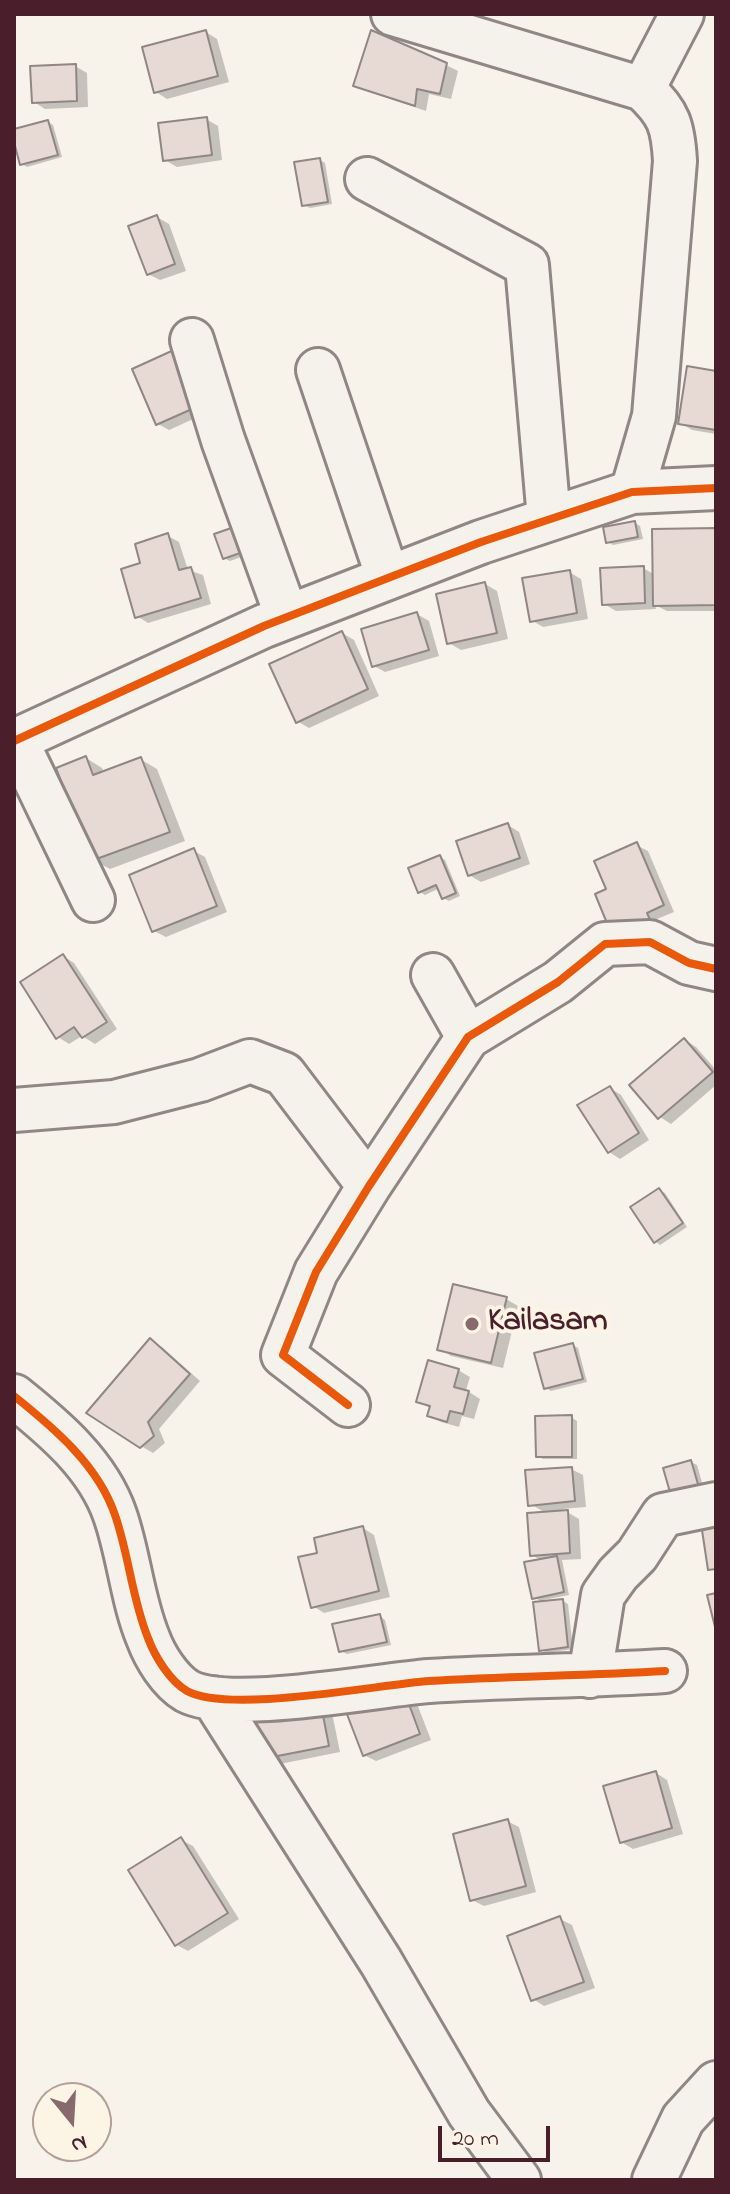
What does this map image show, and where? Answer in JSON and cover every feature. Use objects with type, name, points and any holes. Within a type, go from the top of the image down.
[{"type":"street","points":[[643,89],[682,14]]},
{"type":"street","points":[[407,16],[643,89],[662,107],[668,119],[673,131],[675,161],[654,416],[632,492]]},
{"type":"street","points":[[367,179],[527,265],[549,519]]},
{"type":"street","points":[[192,340],[223,440],[287,617]]},
{"type":"street","points":[[318,370],[388,578]]},
{"type":"street","points":[[93,900],[15,740],[287,617],[549,519],[632,492],[716,488]]},
{"type":"street","points":[[348,1405],[283,1355],[316,1272],[468,1037],[558,982],[605,944],[650,942],[689,963],[716,969]]},
{"type":"street","points":[[433,975],[468,1037]]},
{"type":"street","points":[[14,1110],[114,1102],[200,1080],[250,1061],[284,1074],[369,1186]]},
{"type":"street","points":[[14,1396],[55,1430],[90,1470],[115,1513],[148,1639],[168,1673],[188,1691],[213,1698],[264,1699],[428,1682],[665,1671]]},
{"type":"street","points":[[590,1676],[603,1595],[618,1574],[637,1555],[663,1515],[716,1504]]},
{"type":"street","points":[[213,1698],[381,1962],[469,2113],[519,2180]]},
{"type":"street","points":[[654,2180],[683,2119],[716,2083]]},
{"type":"building","points":[[206,30],[218,76],[154,93],[142,47]]},
{"type":"building","points":[[371,30],[447,63],[440,94],[417,89],[415,106],[353,86]]},
{"type":"building","points":[[76,64],[77,101],[32,103],[30,66]]},
{"type":"building","points":[[207,117],[212,155],[163,161],[158,123]]},
{"type":"building","points":[[48,120],[58,155],[20,165],[14,129]]},
{"type":"building","points":[[320,158],[328,202],[302,206],[294,162]]},
{"type":"building","points":[[157,215],[175,264],[147,275],[128,226]]},
{"type":"building","points":[[176,349],[201,405],[156,425],[132,369]]},
{"type":"building","points":[[687,366],[716,371],[716,430],[678,424]]},
{"type":"building","points":[[635,521],[638,537],[606,543],[603,527]]},
{"type":"building","points":[[240,525],[249,550],[223,559],[214,534]]},
{"type":"building","points":[[716,528],[716,605],[653,606],[652,529]]},
{"type":"building","points":[[168,533],[179,570],[191,567],[201,598],[135,618],[121,569],[140,563],[135,544]]},
{"type":"building","points":[[644,566],[645,603],[602,605],[600,568]]},
{"type":"building","points":[[570,570],[577,613],[530,622],[522,578]]},
{"type":"building","points":[[485,582],[497,633],[447,644],[436,594]]},
{"type":"building","points":[[417,612],[429,650],[372,667],[361,629]]},
{"type":"building","points":[[342,631],[368,689],[296,723],[269,664]]},
{"type":"building","points":[[86,756],[93,775],[141,757],[170,832],[91,861],[56,768]]},
{"type":"building","points":[[508,823],[520,858],[468,876],[456,841]]},
{"type":"building","points":[[637,842],[664,905],[647,913],[651,922],[629,932],[624,921],[609,928],[595,894],[606,889],[594,861]]},
{"type":"building","points":[[194,848],[217,906],[152,932],[129,875]]},
{"type":"building","points":[[440,855],[456,893],[442,899],[436,885],[418,893],[408,868]]},
{"type":"building","points":[[63,954],[107,1022],[82,1038],[74,1027],[56,1039],[20,982]]},
{"type":"building","points":[[684,1038],[713,1072],[658,1119],[629,1085]]},
{"type":"building","points":[[610,1086],[639,1133],[608,1153],[577,1105]]},
{"type":"building","points":[[659,1188],[683,1223],[654,1243],[630,1207]]},
{"type":"building","name":"Kailasam","points":[[453,1284],[507,1297],[491,1363],[437,1350]]},
{"type":"building","points":[[150,1338],[190,1374],[148,1422],[154,1436],[140,1448],[86,1413]]},
{"type":"building","points":[[573,1343],[583,1379],[544,1389],[534,1353]]},
{"type":"building","points":[[428,1360],[459,1369],[454,1387],[469,1391],[463,1414],[450,1411],[447,1422],[427,1416],[430,1406],[416,1402]]},
{"type":"building","points":[[572,1415],[572,1457],[536,1457],[535,1416]]},
{"type":"building","points":[[691,1460],[702,1498],[674,1506],[663,1468]]},
{"type":"building","points":[[572,1467],[575,1501],[528,1506],[525,1470]]},
{"type":"building","points":[[568,1510],[570,1553],[530,1556],[527,1513]]},
{"type":"building","points":[[363,1526],[379,1591],[311,1608],[298,1557],[317,1553],[314,1538]]},
{"type":"building","points":[[716,1527],[716,1569],[708,1570],[702,1530]]},
{"type":"building","points":[[557,1556],[564,1592],[532,1599],[524,1562]]},
{"type":"building","points":[[716,1593],[716,1631],[707,1595]]},
{"type":"building","points":[[563,1599],[568,1647],[539,1651],[533,1602]]},
{"type":"building","points":[[380,1614],[387,1642],[339,1652],[332,1624]]},
{"type":"building","points":[[403,1688],[420,1734],[363,1756],[345,1709]]},
{"type":"building","points":[[320,1700],[329,1746],[262,1759],[252,1713]]},
{"type":"building","points":[[656,1771],[672,1828],[620,1843],[603,1786]]},
{"type":"building","points":[[508,1819],[526,1886],[470,1901],[453,1834]]},
{"type":"building","points":[[181,1837],[228,1913],[175,1946],[128,1870]]},
{"type":"building","points":[[560,1916],[584,1982],[531,2001],[507,1936]]},
{"type":"cycle path","points":[[14,741],[264,626],[481,542],[632,492],[716,488]]},
{"type":"cycle path","points":[[348,1405],[283,1355],[316,1272],[468,1037],[558,982],[605,944],[650,942],[689,963],[716,969]]},
{"type":"cycle path","points":[[14,1396],[59,1435],[98,1480],[115,1515],[138,1608],[151,1645],[169,1675],[187,1691],[235,1700],[268,1699],[429,1681],[665,1671]]},
{"type":"place","name":"Kailasam","points":[[472,1324]]}]
